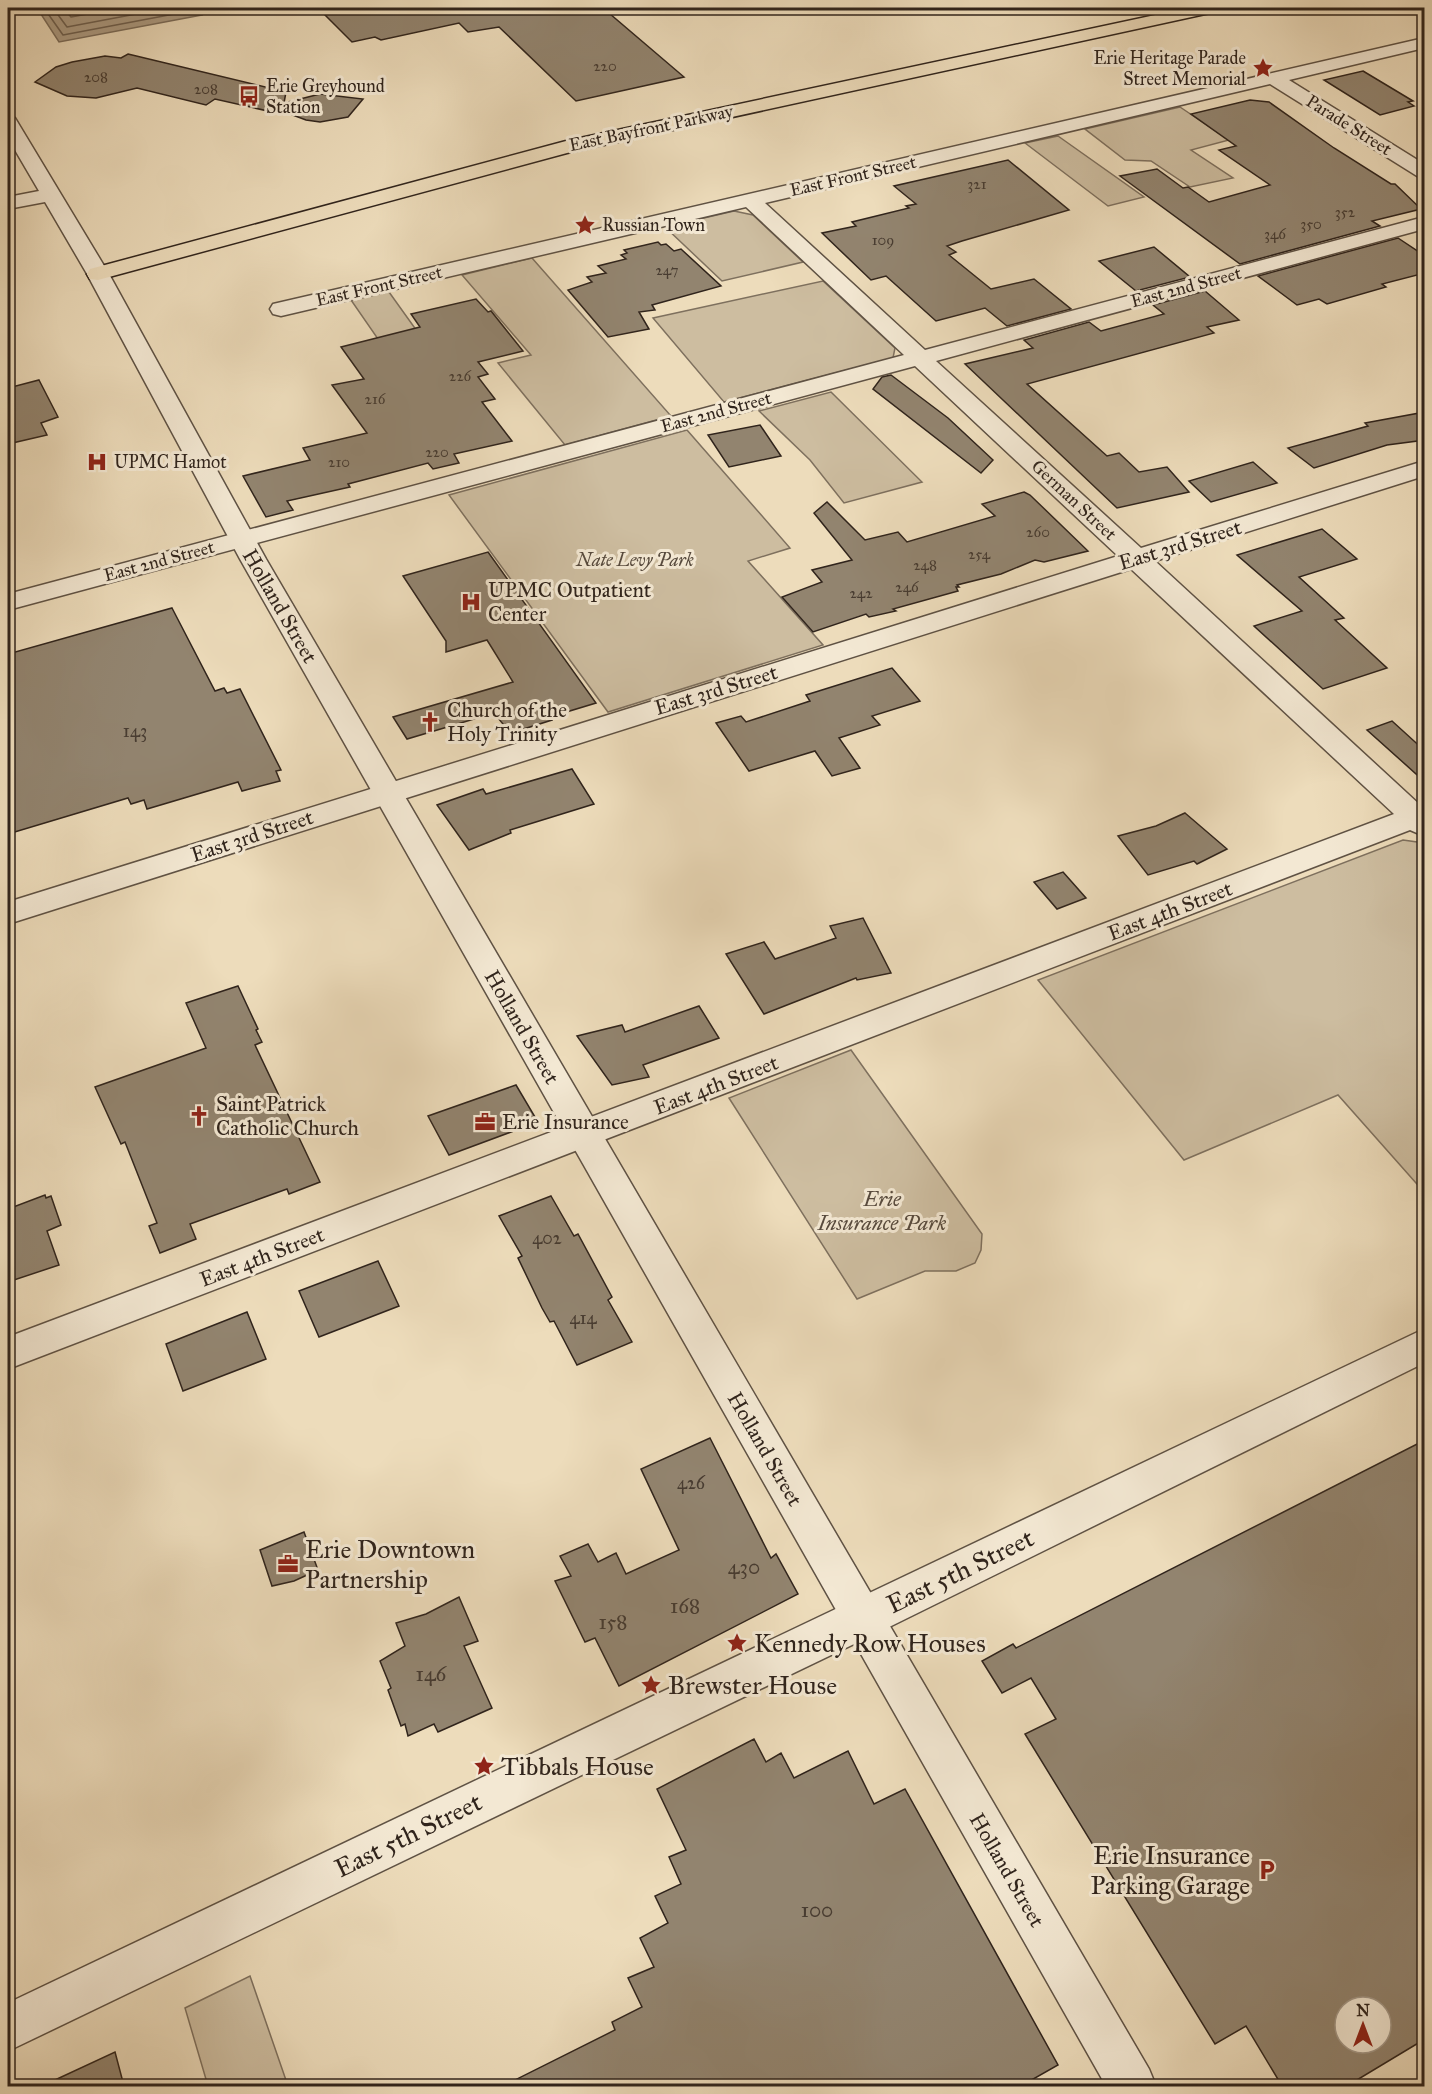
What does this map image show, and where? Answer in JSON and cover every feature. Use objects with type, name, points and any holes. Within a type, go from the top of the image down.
[{"type":"highway","name":"East Bayfront Parkway","points":[[98,274],[474,170],[566,147],[1210,8]]},
{"type":"street","name":"East Front Street","points":[[280,309],[1425,43]]},
{"type":"street","name":"Parade Street","points":[[1273,78],[1425,172]]},
{"type":"street","name":"Holland Street","points":[[8,122],[98,274],[242,539],[387,793],[1132,2086]]},
{"type":"street","points":[[8,203],[53,195]]},
{"type":"street","name":"German Street","points":[[750,200],[1422,819]]},
{"type":"street","name":"East 2nd Street","points":[[8,602],[1425,223]]},
{"type":"street","name":"East 3rd Street","points":[[8,913],[1425,468]]},
{"type":"street","name":"East 4th Street","points":[[8,1353],[1422,819]]},
{"type":"street","name":"East 5th Street","points":[[8,2027],[862,1618],[1425,1345]]},
{"type":"green space","points":[[1180,107],[1229,140],[1191,150],[1233,178],[1190,187],[1151,161],[1125,160],[1085,129]]},
{"type":"green space","points":[[1058,136],[1144,197],[1108,206],[1025,143]]},
{"type":"green space","points":[[734,211],[753,215],[803,262],[722,281],[665,227]]},
{"type":"green space","points":[[532,258],[671,416],[565,445],[498,363],[531,355],[462,275]]},
{"type":"green space","points":[[823,281],[895,348],[893,358],[724,402],[653,318]]},
{"type":"green space","points":[[389,292],[437,359],[398,368],[351,300]]},
{"type":"green space","points":[[831,392],[922,482],[844,503],[810,460],[759,411]]},
{"type":"green space","name":"Nate Levy Park","points":[[687,430],[790,548],[748,561],[823,645],[608,712],[449,495]]},
{"type":"green space","points":[[1403,840],[1424,843],[1424,1192],[1338,1095],[1184,1160],[1038,980]]},
{"type":"green space","name":"Erie Insurance Park","points":[[851,1050],[982,1234],[981,1250],[975,1263],[956,1271],[925,1271],[857,1299],[729,1098]]},
{"type":"green space","points":[[250,1976],[288,2086],[208,2086],[185,2008]]},
{"type":"water","points":[[37,8],[196,8],[202,15],[59,42]]},
{"type":"building","points":[[318,8],[603,8],[684,77],[576,101],[499,27],[468,32],[459,23],[381,40],[375,37],[352,42]]},
{"type":"building","points":[[128,54],[286,92],[284,103],[320,94],[363,99],[348,117],[320,122],[306,120],[282,111],[281,114],[215,99],[206,105],[137,88],[96,98],[67,96],[35,82],[56,67],[72,62],[105,56],[121,58]]},
{"type":"building","points":[[1363,71],[1413,101],[1408,102],[1414,106],[1380,115],[1324,80]]},
{"type":"building","points":[[1250,100],[1269,102],[1334,148],[1391,184],[1395,184],[1421,209],[1372,221],[1380,226],[1240,264],[1120,176],[1157,169],[1183,188],[1188,187],[1209,202],[1270,185],[1219,150],[1236,146],[1191,114]]},
{"type":"building","points":[[1008,160],[1069,210],[947,246],[956,252],[949,255],[991,289],[1034,279],[1071,309],[1007,326],[985,308],[936,321],[886,276],[871,280],[822,233],[856,226],[852,222],[909,208],[906,206],[916,204],[894,186]]},
{"type":"building","points":[[1398,238],[1425,256],[1425,273],[1382,284],[1386,287],[1327,304],[1319,299],[1297,305],[1258,276]]},
{"type":"building","points":[[658,242],[661,245],[666,244],[674,251],[681,249],[721,286],[652,305],[655,310],[639,312],[649,329],[608,337],[568,290],[592,282],[587,277],[606,273],[598,266],[626,259],[621,255],[627,253],[624,250]]},
{"type":"building","points":[[1154,247],[1190,277],[1136,291],[1099,261]]},
{"type":"building","points":[[1205,291],[1239,320],[1207,327],[1214,333],[1027,384],[1107,456],[1119,453],[1139,472],[1167,467],[1189,492],[1117,508],[965,364],[1033,348],[1024,340],[1089,322],[1101,331],[1164,314],[1153,305]]},
{"type":"building","points":[[476,299],[488,312],[491,311],[523,351],[478,362],[488,374],[478,377],[495,399],[482,402],[512,441],[454,454],[459,463],[433,469],[428,463],[348,484],[350,487],[287,501],[293,510],[266,517],[243,476],[310,460],[303,448],[367,433],[332,385],[364,379],[341,347],[420,327],[411,314]]},
{"type":"building","points":[[891,375],[948,418],[993,460],[981,473],[873,389],[882,377]]},
{"type":"building","points":[[39,380],[58,417],[41,423],[47,435],[8,444],[8,388]]},
{"type":"building","points":[[1425,412],[1425,440],[1387,445],[1314,468],[1288,448],[1368,426],[1365,423]]},
{"type":"building","points":[[760,425],[781,456],[729,467],[708,435]]},
{"type":"building","points":[[1253,462],[1277,483],[1211,502],[1189,481]]},
{"type":"building","points":[[1024,492],[1030,495],[1088,551],[1044,562],[1035,560],[1001,574],[957,585],[958,591],[893,609],[896,611],[869,617],[866,614],[813,632],[782,597],[822,582],[812,570],[852,560],[814,513],[827,502],[865,540],[898,532],[907,542],[995,516],[982,504]]},
{"type":"building","points":[[1322,529],[1357,559],[1299,577],[1344,618],[1335,620],[1387,668],[1323,689],[1254,626],[1302,611],[1237,555]]},
{"type":"building","points":[[488,552],[596,703],[550,717],[552,720],[514,732],[511,728],[507,729],[494,713],[407,739],[393,717],[513,682],[487,640],[446,652],[446,641],[403,576]]},
{"type":"building","points":[[172,608],[215,691],[224,688],[227,693],[240,689],[281,770],[276,771],[280,781],[242,791],[238,782],[147,809],[144,800],[131,804],[128,798],[8,834],[8,654]]},
{"type":"building","points":[[892,668],[920,701],[872,716],[880,725],[839,738],[860,768],[832,776],[815,751],[749,771],[716,723],[741,716],[746,722],[810,701],[806,695]]},
{"type":"building","points":[[1392,721],[1425,751],[1425,782],[1367,730]]},
{"type":"building","points":[[572,769],[594,804],[510,830],[511,833],[469,850],[437,805],[483,789],[486,794]]},
{"type":"building","points":[[1185,813],[1227,849],[1197,864],[1194,861],[1148,875],[1118,836],[1156,826]]},
{"type":"building","points":[[1063,872],[1086,898],[1057,909],[1034,882]]},
{"type":"building","points":[[863,918],[891,973],[857,980],[856,978],[764,1014],[726,954],[764,942],[775,959],[836,938],[830,926]]},
{"type":"building","name":"Saint Patrick Catholic Church","points":[[238,986],[262,1042],[255,1045],[320,1182],[289,1194],[287,1189],[190,1224],[196,1239],[160,1253],[149,1226],[157,1223],[125,1142],[121,1144],[95,1087],[206,1048],[186,1003]]},
{"type":"building","points":[[699,1006],[719,1038],[643,1065],[649,1077],[612,1085],[577,1036],[622,1025],[625,1032]]},
{"type":"building","points":[[516,1085],[538,1122],[449,1155],[428,1116]]},
{"type":"building","points":[[45,1195],[46,1198],[51,1196],[61,1225],[47,1231],[59,1265],[8,1282],[8,1209]]},
{"type":"building","points":[[551,1196],[574,1236],[578,1234],[612,1297],[608,1300],[632,1342],[577,1365],[554,1321],[550,1322],[542,1308],[518,1258],[522,1256],[499,1216]]},
{"type":"building","points":[[378,1261],[399,1306],[319,1337],[299,1291]]},
{"type":"building","points":[[247,1312],[266,1359],[183,1391],[166,1344]]},
{"type":"building","points":[[710,1438],[771,1558],[776,1554],[798,1594],[619,1686],[595,1638],[585,1642],[555,1581],[571,1576],[560,1556],[588,1544],[598,1562],[616,1553],[626,1574],[679,1550],[641,1469]]},
{"type":"building","name":"Erie Insurance Parking Garage","points":[[1425,1440],[1425,2039],[1347,2086],[1282,2086],[1246,2026],[1215,2044],[1025,1734],[1056,1719],[1031,1678],[1002,1693],[982,1661],[1013,1644],[1016,1648]]},
{"type":"building","points":[[304,1532],[318,1570],[294,1581],[272,1586],[260,1550]]},
{"type":"building","points":[[459,1597],[478,1641],[464,1646],[492,1708],[438,1732],[434,1724],[408,1736],[405,1724],[401,1726],[388,1690],[391,1688],[380,1661],[405,1646],[396,1623],[426,1614]]},
{"type":"building","points":[[754,1739],[766,1762],[781,1753],[794,1778],[848,1751],[874,1804],[905,1789],[1058,2065],[1021,2086],[503,2086],[615,2030],[612,2022],[642,2007],[628,1978],[654,1967],[640,1938],[668,1923],[655,1896],[681,1884],[669,1857],[686,1850],[657,1789]]},
{"type":"building","points":[[115,2052],[124,2086],[42,2086]]},
{"type":"place","name":"Erie Heritage Parade Street Memorial","points":[[1263,68]]},
{"type":"place","name":"Erie Greyhound Station","points":[[249,96]]},
{"type":"place","name":"Russian Town","points":[[585,225]]},
{"type":"place","name":"UPMC Hamot","points":[[97,462]]},
{"type":"place","name":"UPMC Outpatient Center","points":[[471,602]]},
{"type":"place","name":"Church of the Holy Trinity","points":[[430,722]]},
{"type":"place","name":"Saint Patrick Catholic Church","points":[[199,1116]]},
{"type":"place","name":"Erie Insurance","points":[[485,1122]]},
{"type":"place","name":"Erie Downtown Partnership","points":[[288,1564]]},
{"type":"place","name":"Kennedy Row Houses","points":[[737,1643]]},
{"type":"place","name":"Brewster House","points":[[651,1685]]},
{"type":"place","name":"Tibbals House","points":[[484,1766]]},
{"type":"place","name":"Erie Insurance Parking Garage","points":[[1267,1870]]}]
